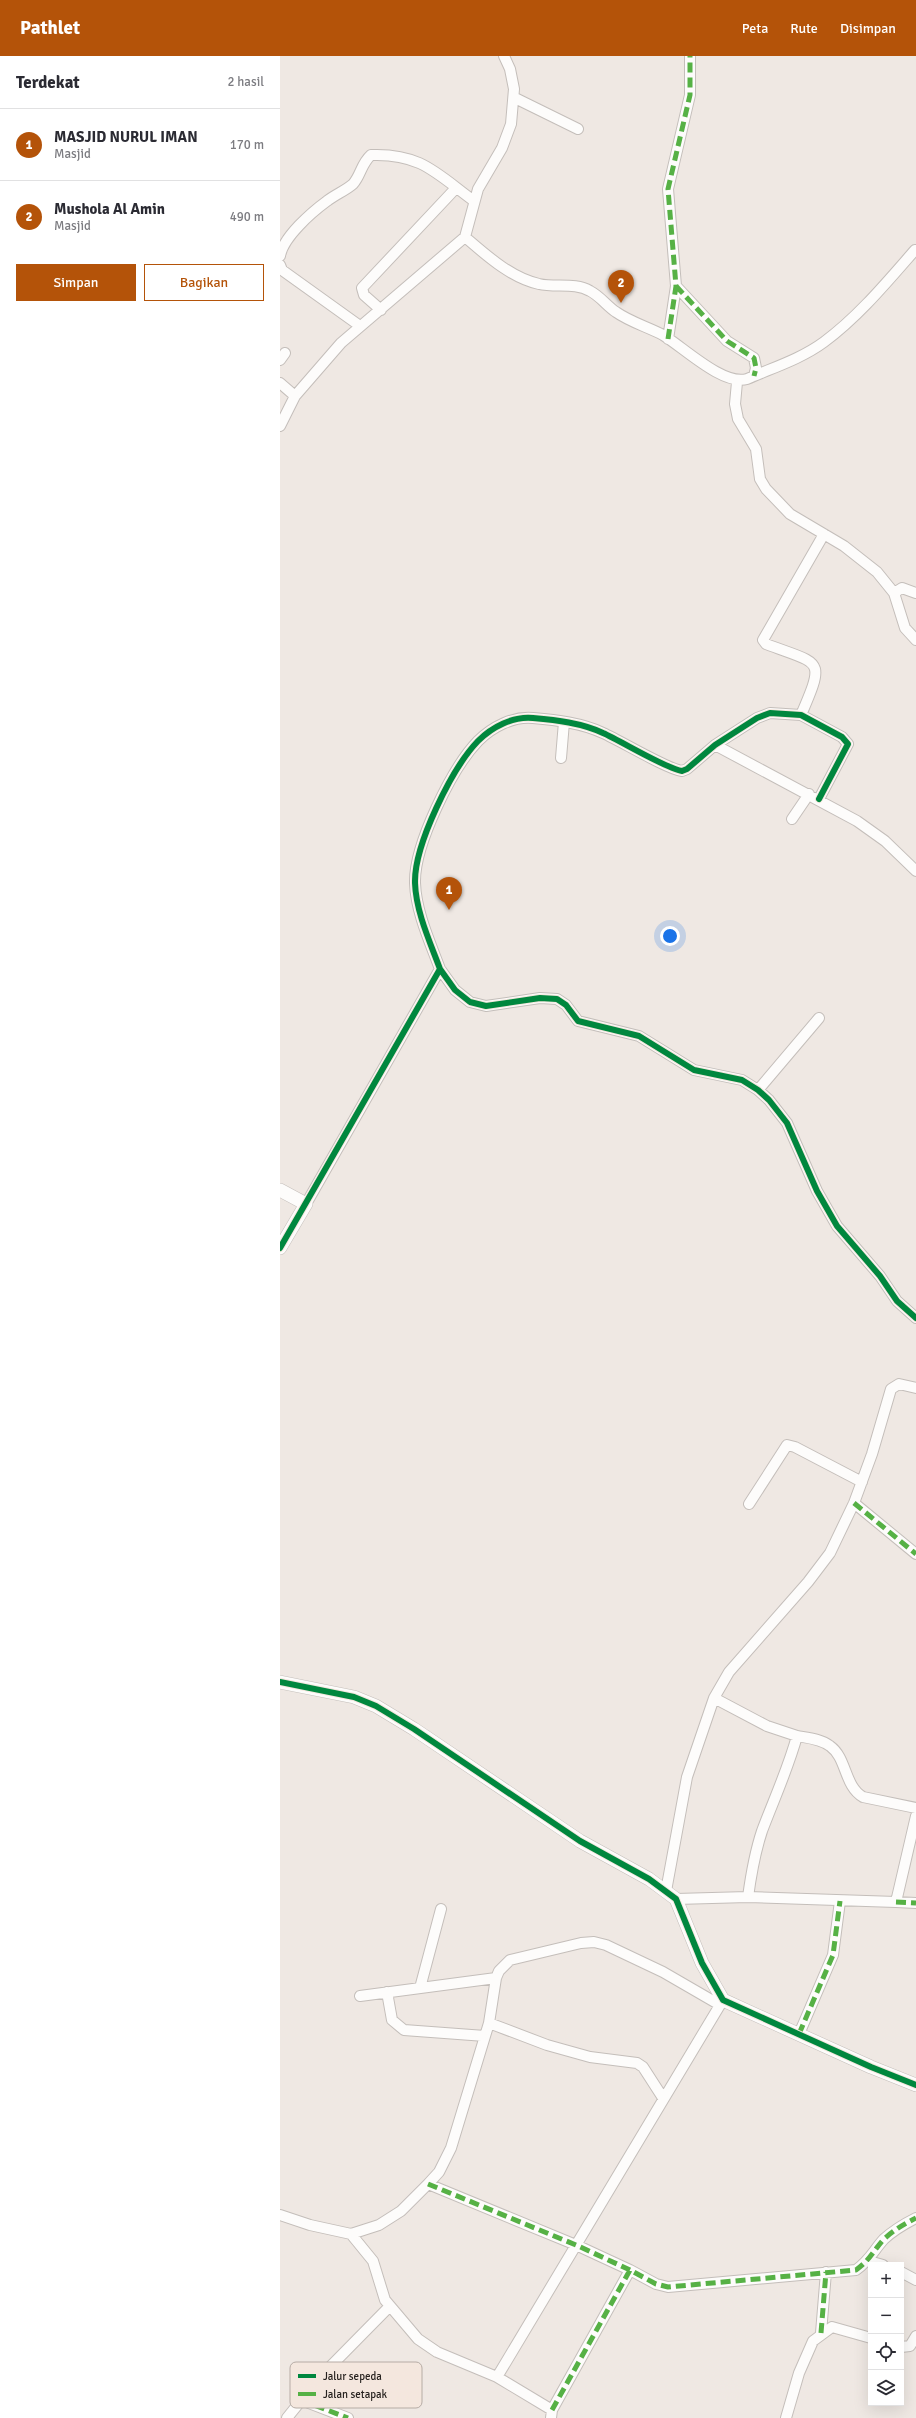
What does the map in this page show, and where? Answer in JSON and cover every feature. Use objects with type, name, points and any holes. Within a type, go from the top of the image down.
[{"type":"street","points":[[280,426],[296,396],[341,343],[465,237],[478,189],[508,134],[515,98],[510,69],[504,56]]},
{"type":"street","points":[[668,339],[676,286],[668,188],[690,95],[690,56]]},
{"type":"street","points":[[515,98],[578,129]]},
{"type":"street","points":[[280,256],[289,236],[327,201],[353,184],[357,180],[363,163],[371,155],[398,157],[420,163],[437,172],[474,201]]},
{"type":"street","points":[[381,310],[364,294],[362,288],[456,188]]},
{"type":"street","points":[[465,237],[490,258],[529,280],[545,285],[572,286],[590,290],[616,312],[668,339],[710,368],[737,382],[806,354],[825,342],[876,294],[904,262],[915,254]]},
{"type":"street","points":[[280,265],[282,270],[360,326]]},
{"type":"street","points":[[676,286],[727,341],[754,358],[756,368],[754,376]]},
{"type":"street","points":[[737,382],[736,404],[738,419],[756,449],[760,479],[766,488],[790,514],[824,534],[877,572],[894,593],[905,628],[916,640]]},
{"type":"street","points":[[280,383],[296,396]]},
{"type":"street","points":[[801,715],[815,682],[814,665],[806,658],[766,644],[763,640],[773,619],[824,534]]},
{"type":"street","points":[[894,593],[902,588],[916,593]]},
{"type":"street","points":[[819,800],[848,744],[842,737],[801,715],[776,713],[764,715],[715,745],[687,769],[678,770],[601,732],[564,722],[531,718],[517,719],[491,731],[468,752],[433,816],[420,852],[415,883],[425,930],[440,970],[455,990],[470,1002],[486,1006],[540,998],[557,999],[566,1005],[578,1022],[639,1036],[694,1070],[742,1080],[758,1090],[773,1105],[787,1123],[817,1191],[837,1226],[880,1276],[897,1301],[916,1318]]},
{"type":"street","points":[[561,758],[564,722]]},
{"type":"street","points":[[715,745],[809,794],[874,831],[916,871]]},
{"type":"street","points":[[792,819],[809,794]]},
{"type":"street","points":[[280,1248],[440,970]]},
{"type":"street","points":[[758,1090],[819,1018]]},
{"type":"street","points":[[280,1190],[306,1204]]},
{"type":"street","points":[[722,2003],[671,1895],[687,1778],[714,1698],[729,1672],[821,1566],[854,1503],[891,1389],[898,1384],[916,1388]]},
{"type":"street","points":[[749,1504],[787,1445],[795,1447],[862,1482]]},
{"type":"street","points":[[854,1503],[916,1554]]},
{"type":"street","points":[[280,1682],[354,1697],[376,1706],[414,1729],[580,1841],[671,1895],[916,1903]]},
{"type":"street","points":[[714,1698],[767,1726],[830,1746],[837,1753],[856,1793],[870,1799],[916,1808]]},
{"type":"street","points":[[748,1897],[753,1867],[762,1832],[788,1768],[797,1736]]},
{"type":"street","points":[[896,1902],[916,1816]]},
{"type":"street","points":[[800,2034],[833,1954],[840,1901]]},
{"type":"street","points":[[420,1988],[441,1909]]},
{"type":"street","points":[[280,2215],[310,2225],[351,2234],[379,2225],[401,2211],[439,2172],[451,2148],[489,2023],[496,1978],[499,1972],[510,1960],[581,1943],[594,1942],[606,1945],[663,1972],[722,2003],[800,2034],[871,2067],[916,2085]]},
{"type":"street","points":[[360,1996],[496,1978]]},
{"type":"street","points":[[387,1992],[392,2020],[404,2030],[485,2036]]},
{"type":"street","points":[[497,2378],[576,2245],[588,2228],[663,2098],[722,2003]]},
{"type":"street","points":[[489,2023],[547,2045],[583,2055],[637,2063],[643,2066],[663,2098]]},
{"type":"street","points":[[428,2184],[576,2245],[656,2284],[668,2287],[856,2270],[869,2261],[883,2240],[896,2229],[916,2218]]},
{"type":"street","points":[[351,2234],[372,2261],[382,2294],[389,2307],[426,2345],[497,2378],[551,2414],[606,2309],[630,2270]]},
{"type":"street","points":[[821,2333],[826,2272]]},
{"type":"street","points":[[904,2274],[916,2280]]},
{"type":"street","points":[[335,2362],[389,2307]]},
{"type":"street","points":[[786,2418],[809,2348],[821,2333],[832,2327],[868,2337]]},
{"type":"street","points":[[904,2347],[910,2346],[916,2336]]},
{"type":"street","points":[[287,2418],[295,2408]]},
{"type":"street","points":[[322,2408],[348,2418]]},
{"type":"marked path","points":[[668,339],[676,286],[668,189],[690,95],[690,56]]},
{"type":"marked path","points":[[676,286],[727,341],[754,358],[756,368],[754,376]]},
{"type":"marked path","points":[[854,1503],[916,1554]]},
{"type":"marked path","points":[[799,2034],[833,1955],[840,1901]]},
{"type":"marked path","points":[[896,1902],[916,1903]]},
{"type":"marked path","points":[[428,2184],[576,2245],[630,2270]]},
{"type":"marked path","points":[[552,2410],[630,2270],[656,2284],[668,2287],[856,2270],[869,2259],[884,2239],[899,2227],[916,2218]]},
{"type":"marked path","points":[[821,2333],[826,2272]]},
{"type":"marked path","points":[[322,2408],[348,2418]]},
{"type":"cycle path","points":[[440,969],[424,927],[418,905],[415,883],[416,867],[428,828],[446,788],[468,753],[478,741],[496,727],[510,721],[525,718],[578,724],[603,733],[655,760],[682,771],[687,769],[715,745],[757,718],[770,713],[801,715],[842,737],[848,744],[819,799]]},
{"type":"cycle path","points":[[280,1248],[440,969],[455,990],[470,1002],[486,1006],[540,998],[557,999],[566,1005],[578,1021],[639,1036],[694,1070],[742,1080],[758,1090],[769,1100],[787,1123],[817,1191],[837,1226],[880,1276],[897,1301],[916,1318]]},
{"type":"cycle path","points":[[280,1682],[354,1697],[376,1706],[414,1729],[580,1841],[649,1879],[676,1899],[702,1963],[723,2000],[871,2067],[916,2085]]},
{"type":"place","name":"Mushola Al Amin","points":[[621,303]]},
{"type":"place","name":"MASJID NURUL IMAN","points":[[449,910]]}]
